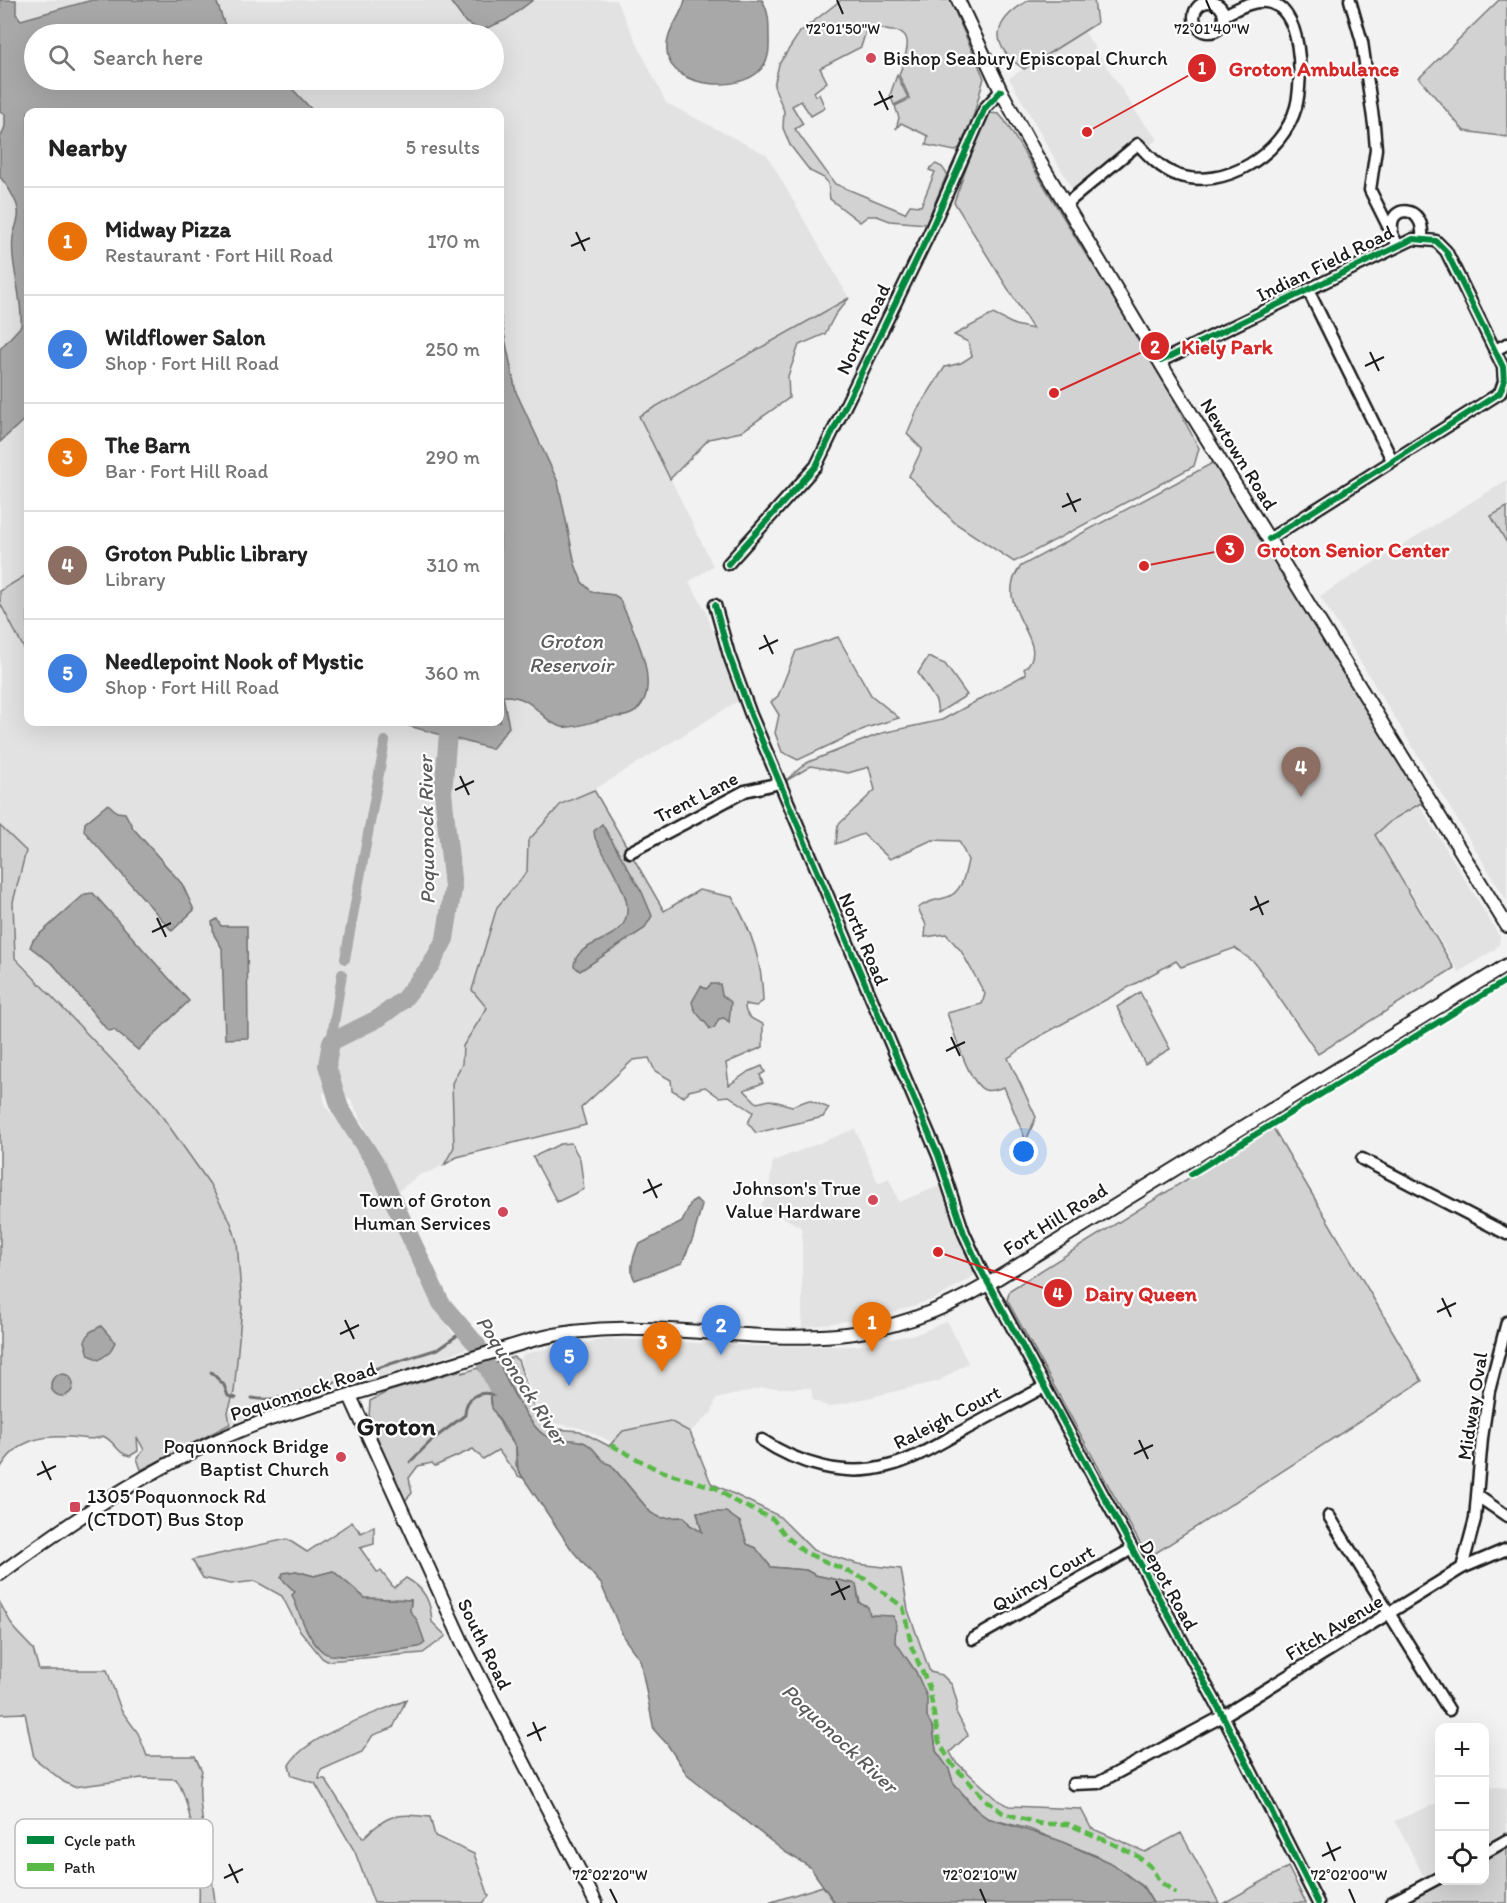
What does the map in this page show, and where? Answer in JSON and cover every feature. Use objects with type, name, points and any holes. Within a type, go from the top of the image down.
[{"type":"main road","points":[[958,0],[1001,91]]},
{"type":"main road","name":"Newtown Road","points":[[1001,91],[1161,362],[1507,926]]},
{"type":"main road","name":"Fort Hill Road","points":[[501,1348],[552,1335],[601,1328],[791,1336],[849,1334],[919,1317],[988,1284],[1507,965]]},
{"type":"main road","name":"Poquonnock Road","points":[[0,1574],[89,1511],[183,1456],[248,1426],[501,1348]]},
{"type":"main road","name":"South Road","points":[[350,1396],[464,1647],[596,1903]]},
{"type":"street","points":[[1350,0],[1362,42],[1374,125],[1376,149],[1370,190],[1374,201],[1392,229],[1398,246]]},
{"type":"street","points":[[1066,204],[1138,144],[1164,168],[1177,175],[1212,177],[1235,172],[1247,166],[1278,138],[1296,108],[1300,85],[1300,61],[1290,21],[1281,9],[1266,2],[1249,4],[1224,15]]},
{"type":"street","name":"North Road","points":[[728,564],[816,466],[928,236],[985,108],[1001,91]]},
{"type":"street","name":"Indian Field Road","points":[[1392,229],[1391,222],[1394,216],[1406,211],[1413,212],[1419,216],[1422,224],[1422,238]]},
{"type":"street","name":"Indian Field Road","points":[[1161,362],[1398,246],[1422,238],[1436,241],[1446,251],[1495,350],[1506,374],[1502,388],[1496,397]]},
{"type":"street","points":[[1308,290],[1392,460]]},
{"type":"street","points":[[1495,350],[1507,344]]},
{"type":"street","points":[[1269,538],[1496,397],[1507,401]]},
{"type":"street","name":"North Road","points":[[715,605],[741,689],[938,1155],[964,1234],[988,1284]]},
{"type":"street","name":"Trent Lane","points":[[630,852],[745,791],[780,783]]},
{"type":"street","points":[[1362,1159],[1507,1234]]},
{"type":"street","name":"Depot Road","points":[[988,1284],[1130,1550],[1223,1716],[1318,1903]]},
{"type":"street","name":"Midway Oval","points":[[1462,1568],[1479,1497],[1482,1438],[1496,1360],[1507,1322]]},
{"type":"street","name":"Raleigh Court","points":[[762,1440],[786,1456],[809,1464],[857,1469],[886,1467],[912,1458],[1044,1387]]},
{"type":"street","points":[[1479,1497],[1507,1516]]},
{"type":"street","points":[[1329,1516],[1449,1710]]},
{"type":"street","points":[[1462,1568],[1507,1549]]},
{"type":"street","name":"Quincy Court","points":[[973,1639],[1130,1550]]},
{"type":"street","name":"Fitch Avenue","points":[[1073,1784],[1098,1783],[1223,1716],[1462,1568]]},
{"type":"street","points":[[1489,1851],[1507,1840]]},
{"type":"street","points":[[1391,1903],[1435,1881]]},
{"type":"shaded area","points":[[0,0],[616,0],[666,103],[767,155],[849,298],[640,416],[713,566],[689,582],[705,609],[738,701],[594,790],[674,928],[561,1039],[586,1125],[457,1157],[432,1171],[419,1175],[396,1193],[351,1099],[323,1093],[325,1106],[360,1148],[390,1216],[451,1332],[470,1347],[416,1367],[230,1424],[228,1412],[234,1392],[242,1307],[237,1242],[231,1223],[209,1183],[152,1102],[0,940]]},
{"type":"shaded area","points":[[841,0],[950,0],[984,78],[974,114],[960,147],[955,151],[926,145],[928,136],[901,123],[896,129],[899,118],[895,106],[910,99],[899,75],[906,54],[905,35],[868,25],[861,47],[820,68],[827,82],[814,92],[816,96],[819,94],[825,108],[811,116],[801,101],[792,106],[803,124],[795,129],[835,184],[905,213],[910,205],[921,206],[935,172],[929,170],[931,167],[936,164],[942,167],[947,174],[926,224],[890,221],[877,216],[868,216],[860,222],[830,199],[828,183],[824,178],[810,171],[790,145],[783,128],[784,111],[774,86],[779,64],[800,32]]},
{"type":"shaded area","points":[[1029,0],[1094,0],[1097,23],[1024,69],[1004,51],[999,33],[1008,16]]},
{"type":"shaded area","points":[[1499,0],[1507,0],[1507,137],[1464,131],[1419,78]]},
{"type":"shaded area","points":[[1084,31],[1142,121],[1158,139],[1080,203],[1009,78]]},
{"type":"shaded area","points":[[897,75],[908,98],[894,105],[890,95]]},
{"type":"shaded area","points":[[990,113],[999,114],[1005,121],[1086,255],[1091,252],[1185,402],[1177,407],[1199,448],[1194,466],[1014,562],[955,523],[909,476],[922,449],[907,434],[917,410],[945,367],[961,363],[972,356],[968,342],[954,335],[993,314],[1015,325],[1033,329],[954,202],[984,119]]},
{"type":"shaded area","points":[[849,298],[835,315],[825,334],[799,345],[788,376],[789,398],[741,432],[709,439],[670,479],[639,416]]},
{"type":"shaded area","points":[[1220,459],[1423,801],[1423,805],[1421,803],[1392,820],[1375,835],[1454,968],[1318,1054],[1255,963],[1235,948],[1181,967],[1176,961],[1044,1034],[1008,1058],[1036,1117],[1026,1141],[1004,1087],[985,1090],[973,1078],[962,1056],[947,1013],[982,1004],[985,994],[961,951],[946,934],[925,937],[926,925],[918,908],[950,896],[959,888],[968,860],[959,841],[932,840],[890,859],[863,834],[836,844],[838,825],[875,790],[869,767],[848,773],[811,766],[784,782],[806,763],[882,733],[942,720],[1026,674],[1024,669],[1032,659],[1032,648],[1012,596],[1013,581],[1021,566]]},
{"type":"shaded area","points":[[1507,480],[1507,901],[1320,596]]},
{"type":"shaded area","points":[[1507,507],[1507,543],[1491,516]]},
{"type":"shaded area","points":[[24,576],[24,648],[0,603],[0,591]]},
{"type":"shaded area","points":[[838,637],[871,695],[899,718],[866,728],[798,760],[782,752],[775,733],[779,715],[771,702],[778,696],[796,651]]},
{"type":"shaded area","points":[[928,657],[945,664],[967,695],[938,713],[936,701],[918,673]]},
{"type":"shaded area","points":[[594,790],[664,911],[699,890],[732,897],[745,922],[758,959],[763,1001],[756,1006],[745,1004],[745,1008],[750,1017],[763,1024],[763,1047],[726,1063],[729,1085],[762,1066],[765,1072],[760,1075],[763,1083],[744,1090],[757,1103],[770,1100],[792,1106],[809,1100],[829,1108],[823,1117],[756,1133],[748,1123],[753,1112],[729,1096],[719,1097],[705,1087],[689,1091],[684,1097],[672,1090],[671,1080],[655,1071],[649,1058],[633,1060],[581,1108],[586,1125],[457,1157],[444,1165],[454,1147],[452,1083],[462,1064],[463,1046],[487,1008],[472,990],[497,907],[527,872],[528,841],[561,804]]},
{"type":"shaded area","points":[[1419,804],[1500,937],[1499,944],[1494,950],[1459,972],[1374,831]]},
{"type":"shaded area","points":[[0,826],[26,851],[13,902],[15,958],[152,1102],[209,1183],[231,1223],[237,1242],[242,1307],[234,1392],[228,1412],[230,1424],[141,1470],[137,1458],[144,1450],[137,1437],[138,1451],[130,1456],[103,1436],[92,1439],[56,1437],[34,1440],[15,1450],[0,1469]]},
{"type":"shaded area","points":[[1140,992],[1170,1049],[1145,1064],[1117,1007]]},
{"type":"shaded area","points":[[1272,1126],[1422,1381],[1148,1558],[1007,1300],[1010,1290]]},
{"type":"shaded area","points":[[855,1129],[878,1183],[889,1178],[899,1202],[942,1185],[977,1274],[937,1298],[885,1315],[802,1328],[802,1228],[761,1205],[768,1193],[773,1161]]},
{"type":"shaded area","points":[[571,1143],[580,1159],[584,1189],[557,1202],[533,1157],[560,1144]]},
{"type":"shaded area","points":[[947,1321],[968,1363],[939,1381],[829,1407],[813,1400],[811,1388],[761,1388],[716,1399],[712,1412],[690,1432],[670,1421],[612,1442],[581,1428],[552,1423],[543,1417],[536,1405],[520,1360],[524,1354],[545,1349],[611,1339],[758,1346],[856,1346],[920,1333]]},
{"type":"shaded area","points":[[513,1357],[518,1360],[535,1410],[545,1423],[556,1429],[580,1431],[609,1446],[623,1431],[670,1421],[690,1432],[711,1483],[779,1516],[813,1550],[858,1564],[901,1569],[908,1610],[930,1672],[942,1675],[952,1685],[957,1702],[956,1712],[968,1735],[950,1752],[955,1761],[998,1800],[1009,1806],[1081,1809],[1091,1828],[1145,1852],[1181,1833],[1219,1903],[1153,1903],[1143,1886],[1097,1856],[1029,1829],[980,1814],[953,1782],[949,1769],[936,1751],[934,1734],[927,1717],[925,1694],[916,1672],[894,1641],[896,1627],[886,1616],[870,1615],[860,1603],[856,1584],[815,1575],[806,1570],[771,1567],[753,1547],[747,1544],[740,1522],[725,1515],[697,1512],[702,1533],[690,1525],[684,1517],[661,1518],[651,1513],[611,1465],[605,1463],[585,1443],[547,1437],[531,1424],[501,1369],[500,1362]]},
{"type":"shaded area","points":[[478,1368],[490,1382],[491,1404],[504,1431],[516,1447],[516,1465],[523,1478],[518,1476],[498,1450],[483,1459],[473,1449],[435,1466],[432,1463],[418,1466],[409,1478],[412,1493],[404,1502],[369,1417],[370,1401],[387,1392],[461,1370],[462,1373]]},
{"type":"shaded area","points":[[352,1522],[361,1533],[374,1526],[374,1544],[360,1548],[377,1572],[381,1571],[394,1588],[406,1578],[418,1586],[428,1601],[432,1622],[446,1636],[423,1653],[327,1661],[299,1629],[282,1596],[255,1581],[231,1584],[203,1578],[192,1560],[287,1539],[307,1552]],"holes":[[[296,1571],[314,1576],[333,1571],[365,1598],[411,1600],[410,1611],[422,1645],[339,1656],[295,1593]]]},
{"type":"shaded area","points":[[0,1603],[15,1630],[33,1649],[39,1670],[107,1670],[121,1710],[138,1733],[147,1756],[195,1756],[202,1771],[200,1797],[203,1819],[190,1819],[176,1779],[142,1778],[74,1787],[64,1782],[34,1758],[25,1713],[0,1714]]},
{"type":"shaded area","points":[[406,1700],[393,1728],[373,1735],[362,1752],[321,1770],[319,1779],[325,1779],[363,1838],[379,1824],[393,1817],[408,1815],[430,1817],[435,1836],[474,1854],[489,1896],[483,1903],[374,1903],[355,1852],[315,1783],[292,1776],[289,1765],[310,1744],[342,1727]]},
{"type":"shaded area","points":[[1489,1786],[1507,1788],[1507,1831],[1489,1842]]},
{"type":"shaded area","points":[[1435,1804],[1435,1870],[1424,1877],[1395,1821]]},
{"type":"shaded area","points":[[1507,1847],[1507,1903],[1405,1903],[1439,1885],[1489,1885],[1489,1857]]},
{"type":"shaded area","points":[[1288,1867],[1306,1903],[1224,1903]]},
{"type":"shaded area","points":[[823,1886],[835,1903],[768,1903]]},
{"type":"shaded area","points":[[199,1888],[213,1888],[215,1903],[199,1903]]},
{"type":"water","points":[[0,0],[16,0],[16,14],[21,20],[92,0],[216,0],[224,24],[24,24],[24,90],[293,90],[310,108],[24,108],[24,420],[0,442],[0,349],[21,326],[21,315],[13,259],[13,237],[18,210],[12,194],[0,177],[0,140],[5,126],[5,114],[0,112]]},
{"type":"water","points":[[449,0],[533,0],[506,20],[496,24],[466,23]]},
{"type":"water","points":[[685,0],[762,0],[768,17],[769,50],[765,63],[757,73],[744,80],[728,84],[712,84],[695,81],[681,74],[671,65],[667,52],[668,38]]},
{"type":"water","name":"Groton Reservoir","points":[[504,334],[516,392],[558,482],[575,564],[582,582],[592,592],[614,595],[619,598],[638,640],[647,674],[647,690],[643,703],[633,713],[579,726],[562,727],[554,724],[530,704],[514,697],[504,696]]},
{"type":"water","name":"Groton Reservoir","points":[[504,701],[509,727],[492,749],[409,726],[504,726]]},
{"type":"water","points":[[108,804],[117,812],[125,813],[133,828],[182,884],[194,910],[172,931],[84,831],[85,823]]},
{"type":"water","points":[[602,824],[642,892],[652,916],[644,929],[580,971],[574,966],[577,956],[584,949],[614,933],[622,925],[627,915],[626,900],[620,885],[595,838],[594,831]]},
{"type":"water","points":[[93,893],[189,1001],[138,1050],[114,1030],[108,1031],[54,965],[30,947],[33,940],[85,894]]},
{"type":"water","points":[[217,919],[221,926],[247,926],[248,1038],[225,1039],[222,948],[214,935],[212,922]]},
{"type":"water","points":[[711,984],[720,984],[722,995],[731,1002],[729,1022],[724,1018],[719,1019],[714,1028],[710,1029],[697,1013],[692,1002],[701,986],[706,989]]},
{"type":"water","points":[[696,1199],[702,1205],[693,1238],[682,1263],[635,1280],[632,1267],[638,1245],[682,1222],[691,1202]]},
{"type":"water","points":[[101,1326],[115,1342],[110,1352],[99,1360],[89,1355],[85,1341],[90,1332]]},
{"type":"water","points":[[500,1362],[518,1402],[540,1431],[551,1438],[583,1442],[590,1447],[611,1465],[651,1513],[661,1518],[684,1517],[690,1525],[702,1532],[697,1512],[726,1512],[740,1522],[747,1544],[756,1548],[771,1567],[806,1570],[815,1575],[856,1584],[859,1603],[868,1607],[870,1615],[893,1616],[896,1623],[895,1641],[916,1672],[927,1697],[927,1717],[933,1728],[936,1751],[949,1769],[953,1782],[973,1807],[987,1818],[1058,1840],[1113,1864],[1143,1887],[1153,1903],[835,1903],[810,1867],[785,1852],[688,1776],[667,1744],[654,1730],[640,1660],[624,1638],[601,1584],[572,1550],[518,1470],[516,1447],[492,1408],[490,1382],[478,1368]]},
{"type":"water","points":[[58,1374],[66,1374],[73,1381],[73,1389],[66,1396],[58,1396],[51,1389],[51,1381]]},
{"type":"water","points":[[296,1571],[314,1576],[333,1571],[365,1598],[411,1600],[410,1611],[417,1620],[425,1643],[419,1647],[354,1655],[330,1655],[323,1652],[317,1647],[305,1626],[292,1595],[295,1592],[281,1578],[283,1573]]},
{"type":"waterway","name":"Poquonock River","points":[[449,726],[443,792],[453,888],[445,939],[431,965],[403,1000],[379,1018],[331,1042],[327,1065],[340,1108],[377,1166],[441,1303],[477,1345],[497,1387]]},
{"type":"waterway","points":[[345,959],[385,741]]},
{"type":"waterway","points":[[331,1042],[342,974]]},
{"type":"waterway","points":[[355,1375],[438,1349],[465,1330]]},
{"type":"waterway","points":[[211,1372],[224,1385],[228,1396],[236,1398]]},
{"type":"waterway","points":[[252,1398],[275,1399],[335,1382]]},
{"type":"waterway","points":[[410,1462],[431,1441],[465,1415],[470,1399],[484,1393],[495,1395]]},
{"type":"marked path","points":[[611,1445],[658,1470],[716,1488],[734,1501],[773,1519],[786,1536],[804,1552],[865,1579],[903,1607],[912,1648],[929,1687],[939,1742],[951,1763],[987,1801],[1003,1813],[1041,1824],[1068,1824],[1109,1842],[1139,1857],[1152,1868],[1159,1881],[1176,1893]]},
{"type":"cycle path","points":[[728,564],[816,466],[928,236],[985,108],[1001,91]]},
{"type":"cycle path","points":[[1161,361],[1413,239],[1436,241],[1446,251],[1503,367],[1504,382],[1500,393],[1269,539]]},
{"type":"cycle path","points":[[715,605],[729,655],[751,715],[938,1155],[964,1233],[981,1270],[1223,1716],[1318,1903]]},
{"type":"cycle path","points":[[1191,1174],[1507,980]]},
{"type":"place","name":"Bishop Seabury Episcopal Church","points":[[871,58]]},
{"type":"place","name":"Groton Ambulance","points":[[1087,132]]},
{"type":"place","name":"Kiely Park","points":[[1054,393]]},
{"type":"place","name":"Groton Senior Center","points":[[1144,566]]},
{"type":"place","name":"Groton Public Library","points":[[1301,797]]},
{"type":"place","name":"Johnson's True Value Hardware","points":[[873,1200]]},
{"type":"place","name":"Town of Groton Human Services","points":[[503,1212]]},
{"type":"place","name":"Dairy Queen","points":[[938,1252]]},
{"type":"place","name":"Midway Pizza","points":[[872,1352]]},
{"type":"place","name":"Wildflower Salon","points":[[721,1355]]},
{"type":"place","name":"The Barn","points":[[662,1372]]},
{"type":"place","name":"Needlepoint Nook of Mystic","points":[[569,1386]]},
{"type":"place","name":"Poquonnock Bridge Baptist Church","points":[[341,1457]]},
{"type":"place","name":"1305 Poquonnock Rd (CTDOT) Bus Stop","points":[[75,1507]]},
{"type":"district","name":"Groton","points":[[396,1426]]}]
